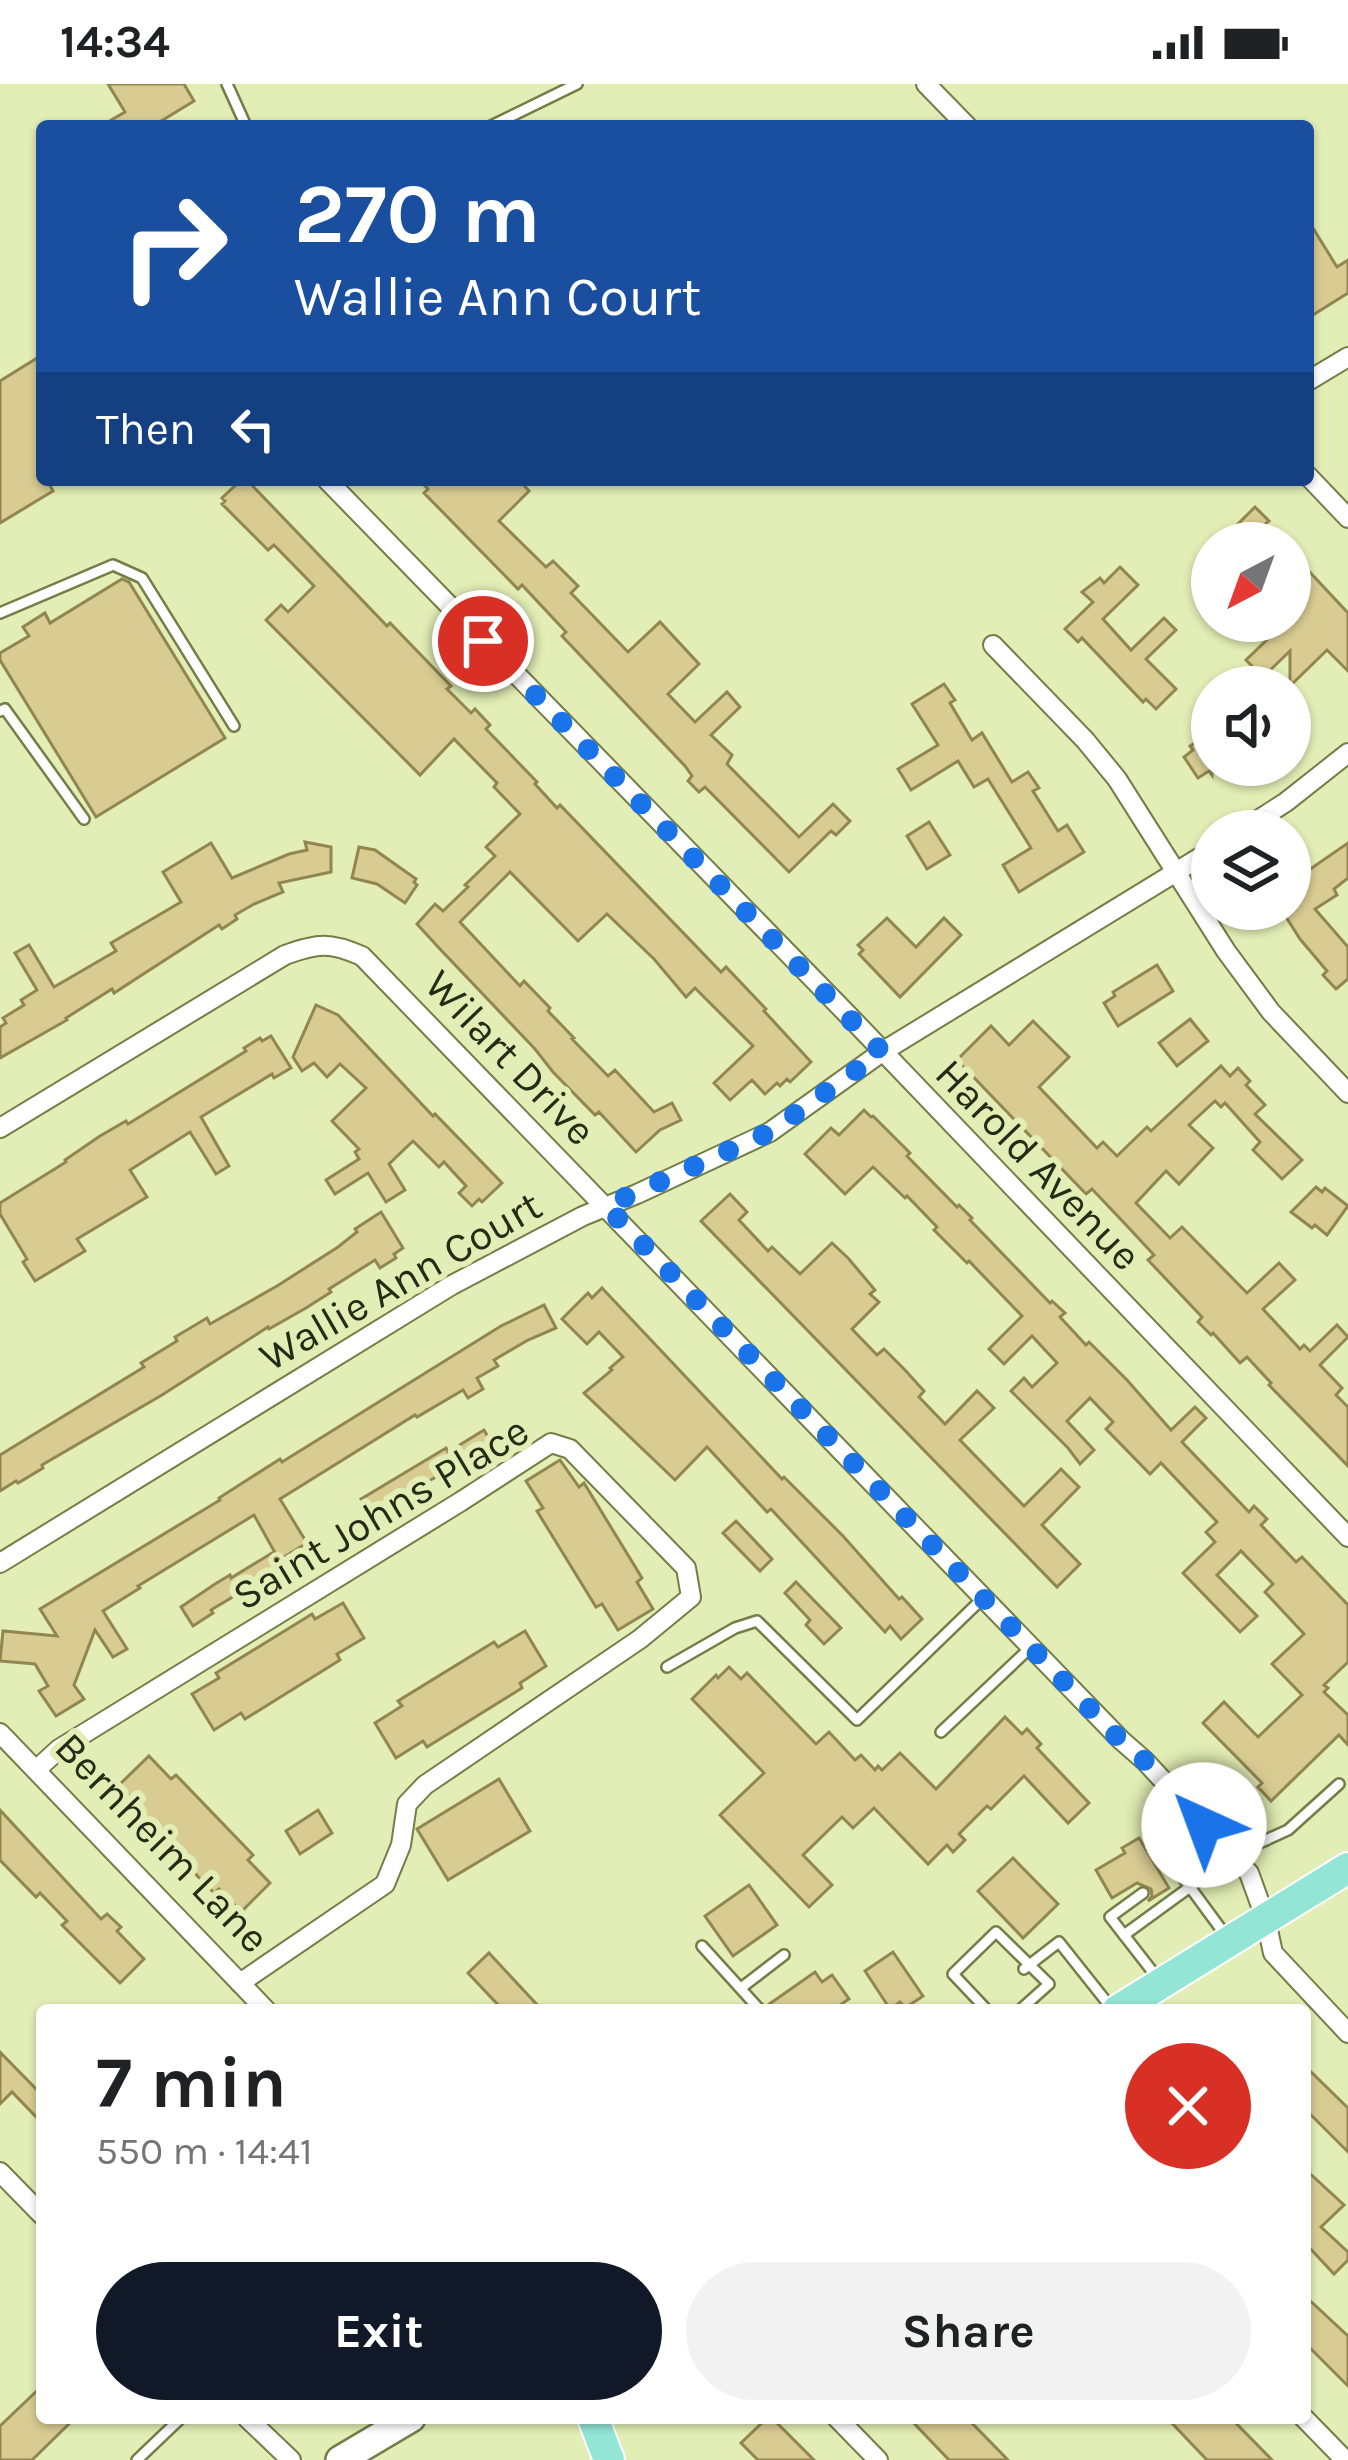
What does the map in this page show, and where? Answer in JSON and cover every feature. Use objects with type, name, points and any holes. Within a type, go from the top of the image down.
[{"type":"main road","points":[[1126,2004],[1348,1868]]},
{"type":"main road","points":[[595,2424],[610,2460]]},
{"type":"street","points":[[926,84],[961,120]]},
{"type":"street","points":[[1314,377],[1348,357]]},
{"type":"street","points":[[1314,482],[1348,518]]},
{"type":"street","name":"Harold Avenue","points":[[333,486],[1348,1537]]},
{"type":"street","points":[[993,645],[1117,779],[1226,951],[1271,1012],[1348,1093]]},
{"type":"street","points":[[1274,810],[1348,752]]},
{"type":"street","name":"Wallie Ann Court","points":[[0,1563],[452,1285],[606,1206],[770,1132],[882,1052],[1191,864]]},
{"type":"street","name":"Wilart Drive","points":[[0,1128],[285,955],[326,944],[362,956],[1233,1856],[1249,1874],[1273,1953],[1348,2033]]},
{"type":"street","name":"Saint Johns Place","points":[[36,1770],[59,1750],[550,1443],[571,1449],[686,1568],[691,1597],[640,1639],[425,1785],[407,1804],[401,1846],[386,1884],[240,1983]]},
{"type":"street","name":"Bernheim Lane","points":[[0,1733],[260,2004]]},
{"type":"street","points":[[0,2172],[36,2209]]},
{"type":"street","points":[[253,2424],[291,2460]]},
{"type":"street","points":[[340,2460],[401,2424]]},
{"type":"street","points":[[843,2424],[878,2460]]},
{"type":"street","points":[[1310,2424],[1345,2460]]},
{"type":"lane","points":[[503,120],[577,84]]},
{"type":"lane","points":[[232,87],[244,120]]},
{"type":"lane","points":[[0,613],[113,566],[142,578],[234,727]]},
{"type":"lane","points":[[0,711],[5,709],[84,819]]},
{"type":"lane","points":[[667,1667],[735,1628],[757,1621],[857,1720],[983,1598]]},
{"type":"lane","points":[[940,1732],[1031,1647]]},
{"type":"lane","points":[[1124,1935],[1233,1856],[1288,1829],[1339,1784]]},
{"type":"lane","points":[[1176,1794],[1152,1815],[1150,1836],[1230,1940]]},
{"type":"lane","points":[[1163,1878],[1176,1869]]},
{"type":"lane","points":[[1143,1893],[1110,1917],[1162,1983]]},
{"type":"lane","points":[[981,2004],[953,1974],[997,1932],[1049,1984],[1027,2004]]},
{"type":"lane","points":[[1027,1967],[1059,1942],[1111,2004]]},
{"type":"lane","points":[[702,1946],[755,2004]]},
{"type":"lane","points":[[741,1988],[784,1955]]},
{"type":"lane","points":[[986,2004],[992,1996]]},
{"type":"lane","points":[[137,2460],[175,2424]]},
{"type":"building","points":[[108,84],[184,84],[194,101],[163,120],[111,120],[125,112]]},
{"type":"building","points":[[1314,230],[1337,267],[1348,260],[1348,293],[1314,314]]},
{"type":"building","points":[[36,359],[36,486],[50,486],[53,491],[0,523],[0,381]]},
{"type":"building","points":[[235,486],[253,486],[451,686],[447,689],[471,713],[475,709],[490,725],[486,729],[557,808],[560,805],[721,972],[726,967],[811,1062],[790,1082],[777,1083],[765,1094],[752,1080],[730,1100],[714,1083],[753,1046],[695,988],[686,997],[607,914],[578,941],[510,872],[460,922],[520,986],[524,981],[550,1008],[608,1076],[615,1070],[654,1112],[672,1103],[681,1120],[660,1130],[636,1152],[599,1112],[595,1115],[417,924],[435,904],[443,911],[468,887],[465,885],[495,856],[486,847],[520,814],[454,739],[420,775],[266,620],[281,605],[288,612],[314,586],[274,545],[268,550],[222,504]]},
{"type":"building","points":[[425,486],[524,486],[529,491],[499,521],[546,567],[553,561],[578,586],[571,593],[628,652],[660,622],[699,664],[668,694],[695,722],[727,692],[740,707],[711,735],[732,755],[727,764],[799,837],[833,804],[850,821],[836,835],[831,831],[789,872],[705,787],[699,792],[688,781],[692,776],[685,766],[562,636],[566,632],[424,493]]},
{"type":"building","points":[[1255,507],[1269,521],[1268,522],[1240,522]]},
{"type":"building","points":[[1120,567],[1138,585],[1103,619],[1131,650],[1164,618],[1176,630],[1146,659],[1176,689],[1156,709],[1146,699],[1143,702],[1082,638],[1078,642],[1065,629],[1093,602],[1082,592],[1100,578],[1104,583]]},
{"type":"building","points":[[1311,573],[1348,613],[1348,671],[1327,650],[1311,666],[1290,666],[1290,651],[1274,666],[1252,666],[1246,660],[1265,642],[1311,642]]},
{"type":"building","points":[[122,579],[129,582],[225,738],[96,817],[0,653],[29,636],[23,627],[45,613],[50,623]]},
{"type":"building","points":[[944,684],[972,740],[982,733],[1012,782],[1028,772],[1039,788],[1033,791],[1058,831],[1067,825],[1084,852],[1019,892],[1003,865],[1031,848],[988,779],[974,787],[958,761],[911,790],[898,769],[938,745],[912,704]]},
{"type":"building","points":[[929,822],[950,855],[927,869],[907,836]]},
{"type":"building","points":[[305,842],[331,847],[331,872],[279,883],[283,892],[235,915],[237,919],[222,929],[219,925],[114,993],[112,989],[0,1058],[3,1018],[37,990],[15,953],[29,945],[54,987],[116,951],[111,943],[181,902],[163,872],[211,843],[232,878],[307,850]]},
{"type":"building","points":[[1348,843],[1348,878],[1334,889],[1337,895],[1315,909],[1348,947],[1348,979],[1336,989],[1294,930],[1311,930],[1311,869]]},
{"type":"building","points":[[359,847],[375,850],[416,879],[405,903],[377,884],[352,878]]},
{"type":"building","points":[[887,918],[916,947],[944,918],[961,935],[900,997],[859,954],[863,950],[858,945]]},
{"type":"building","points":[[1157,965],[1173,991],[1118,1026],[1104,1003],[1115,996],[1113,992]]},
{"type":"building","points":[[316,1005],[338,1015],[502,1183],[482,1202],[479,1199],[472,1206],[459,1193],[466,1186],[444,1162],[439,1167],[413,1141],[389,1164],[405,1190],[386,1202],[368,1173],[335,1194],[326,1180],[359,1159],[355,1152],[359,1149],[332,1121],[366,1088],[340,1064],[327,1077],[314,1063],[302,1071],[293,1057]]},
{"type":"building","points":[[1190,1019],[1208,1041],[1177,1066],[1159,1043]]},
{"type":"building","points":[[1033,1021],[1069,1057],[1039,1087],[1097,1148],[1103,1142],[1117,1156],[1221,1066],[1230,1076],[1238,1068],[1250,1081],[1246,1085],[1265,1105],[1255,1114],[1302,1160],[1282,1179],[1253,1150],[1260,1142],[1225,1103],[1221,1107],[1215,1101],[1189,1125],[1213,1148],[1179,1184],[1166,1171],[1136,1203],[1170,1238],[1182,1227],[1247,1293],[1279,1263],[1295,1280],[1263,1309],[1300,1349],[1304,1345],[1310,1351],[1337,1325],[1348,1337],[1320,1365],[1342,1388],[1336,1395],[1348,1407],[1348,1466],[1247,1357],[1240,1363],[1198,1322],[1202,1317],[1148,1260],[1154,1255],[1092,1189],[1086,1194],[957,1060],[991,1026],[1009,1045]]},
{"type":"building","points":[[271,1036],[291,1068],[274,1078],[272,1074],[201,1117],[229,1166],[216,1174],[190,1132],[130,1170],[147,1197],[77,1239],[85,1251],[35,1281],[0,1214],[0,1203],[100,1136],[128,1124],[260,1038]]},
{"type":"building","points":[[864,1110],[1050,1303],[1065,1313],[1060,1317],[1127,1380],[1171,1430],[1195,1407],[1206,1418],[1182,1442],[1249,1512],[1254,1506],[1267,1519],[1261,1525],[1296,1562],[1302,1557],[1348,1605],[1348,1662],[1324,1685],[1328,1688],[1324,1692],[1348,1715],[1348,1745],[1339,1735],[1271,1801],[1258,1787],[1262,1783],[1203,1723],[1224,1702],[1258,1737],[1302,1695],[1272,1664],[1304,1634],[1265,1592],[1273,1584],[1241,1551],[1217,1575],[1257,1616],[1240,1632],[1183,1573],[1215,1542],[1206,1532],[1217,1522],[1161,1463],[1150,1474],[1106,1429],[1113,1422],[1090,1398],[1067,1421],[1094,1450],[1080,1464],[1011,1391],[1024,1378],[1032,1387],[1057,1363],[1032,1336],[1004,1364],[989,1349],[1022,1316],[873,1167],[845,1194],[805,1154],[831,1128],[839,1135]]},
{"type":"building","points":[[1316,1187],[1322,1192],[1325,1188],[1348,1206],[1327,1235],[1291,1212]]},
{"type":"building","points":[[730,1194],[747,1212],[739,1220],[768,1251],[772,1247],[800,1274],[832,1243],[848,1258],[875,1290],[870,1294],[879,1302],[852,1329],[877,1355],[884,1349],[905,1370],[924,1391],[919,1397],[945,1424],[977,1391],[994,1408],[960,1440],[1024,1506],[1061,1469],[1079,1487],[1042,1525],[1080,1564],[1057,1587],[701,1221]]},
{"type":"building","points":[[381,1212],[403,1248],[394,1254],[396,1258],[380,1268],[375,1260],[306,1308],[0,1491],[0,1455],[144,1367],[141,1363],[177,1341],[175,1337],[207,1318],[210,1324],[277,1286]]},
{"type":"building","points":[[602,1288],[922,1619],[901,1639],[890,1626],[885,1632],[707,1447],[675,1480],[584,1393],[623,1357],[599,1332],[587,1344],[562,1319],[588,1293],[592,1298]]},
{"type":"building","points":[[544,1305],[556,1328],[494,1360],[498,1366],[477,1378],[483,1389],[468,1398],[463,1390],[415,1415],[280,1499],[307,1543],[279,1560],[254,1515],[103,1611],[127,1649],[113,1657],[95,1630],[74,1685],[84,1699],[56,1716],[39,1691],[48,1686],[35,1664],[0,1661],[3,1631],[57,1636],[40,1609],[280,1459]]},
{"type":"building","points":[[484,1430],[492,1444],[371,1515],[361,1499]]},
{"type":"building","points":[[560,1460],[579,1487],[584,1483],[642,1578],[637,1582],[653,1609],[618,1630],[602,1604],[596,1607],[537,1511],[543,1508],[526,1481]]},
{"type":"building","points":[[736,1521],[772,1559],[760,1571],[723,1533]]},
{"type":"building","points":[[272,1553],[283,1571],[211,1610],[193,1626],[181,1607]]},
{"type":"building","points":[[796,1582],[841,1628],[824,1644],[785,1593]]},
{"type":"building","points":[[343,1603],[364,1638],[337,1654],[340,1660],[245,1719],[241,1713],[214,1730],[192,1694],[219,1678],[216,1673],[312,1614],[315,1619]]},
{"type":"building","points":[[525,1631],[546,1666],[520,1683],[522,1688],[427,1747],[423,1741],[396,1758],[375,1723],[402,1706],[398,1701],[494,1642],[498,1647]]},
{"type":"building","points":[[729,1667],[741,1679],[747,1673],[816,1744],[829,1732],[855,1760],[861,1755],[875,1770],[878,1766],[882,1770],[900,1753],[936,1789],[1005,1717],[1022,1734],[1027,1729],[1041,1744],[1037,1748],[1089,1803],[1068,1823],[1024,1776],[959,1834],[965,1840],[953,1852],[947,1845],[928,1864],[874,1808],[853,1828],[842,1817],[803,1855],[832,1885],[809,1907],[720,1815],[764,1773],[692,1699]]},
{"type":"building","points":[[149,1756],[171,1779],[176,1775],[253,1855],[248,1860],[270,1883],[241,1912],[219,1889],[214,1893],[136,1813],[141,1808],[119,1785]]},
{"type":"building","points":[[499,1779],[530,1831],[448,1880],[417,1829]]},
{"type":"building","points":[[0,1810],[101,1919],[107,1914],[121,1927],[117,1931],[144,1959],[120,1983],[62,1925],[67,1921],[40,1893],[36,1897],[0,1860]]},
{"type":"building","points":[[318,1810],[332,1833],[300,1854],[286,1831]]},
{"type":"building","points":[[1139,1838],[1169,1888],[1148,1901],[1151,1889],[1137,1883],[1112,1898],[1096,1870],[1125,1853],[1122,1848]]},
{"type":"building","points":[[1013,1858],[1058,1904],[1023,1938],[978,1891]]},
{"type":"building","points":[[749,1885],[777,1925],[733,1956],[705,1916]]},
{"type":"building","points":[[893,1952],[923,1996],[911,2004],[887,2004],[865,1971]]},
{"type":"building","points":[[489,1953],[536,2004],[497,2004],[468,1973]]},
{"type":"building","points":[[815,1972],[822,1982],[832,1975],[849,1999],[842,2004],[769,2004]]},
{"type":"building","points":[[0,2052],[36,2089],[36,2117],[12,2092],[0,2104]]},
{"type":"building","points":[[1311,2072],[1348,2108],[1348,2152],[1311,2115]]},
{"type":"building","points":[[1311,2175],[1344,2205],[1321,2227],[1348,2252],[1348,2260],[1334,2274],[1311,2249]]},
{"type":"building","points":[[1311,2302],[1348,2336],[1348,2386],[1311,2349]]},
{"type":"building","points":[[36,2392],[36,2424],[69,2424],[32,2460],[0,2460],[0,2426]]},
{"type":"building","points":[[761,2424],[778,2424],[814,2460],[758,2460],[741,2443]]},
{"type":"building","points":[[915,2424],[973,2424],[1008,2460],[949,2460]]},
{"type":"building","points":[[1173,2424],[1237,2424],[1272,2460],[1207,2460]]},
{"type":"route","points":[[483,641],[882,1052],[770,1132],[606,1206],[1204,1825]]}]
